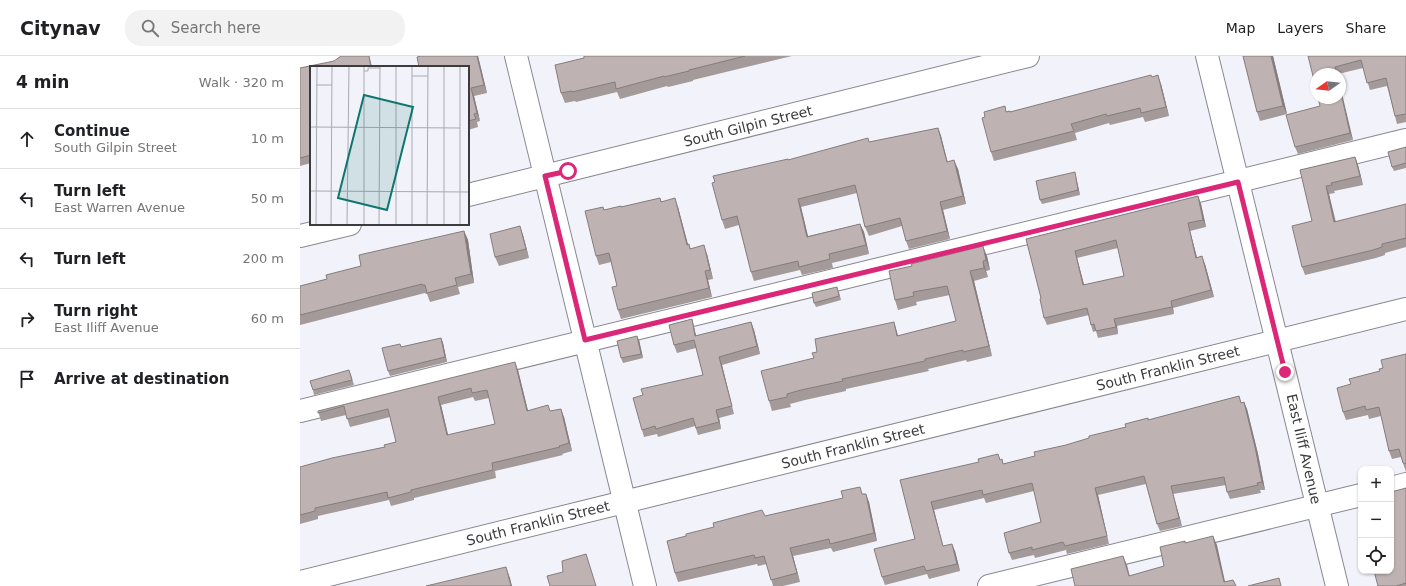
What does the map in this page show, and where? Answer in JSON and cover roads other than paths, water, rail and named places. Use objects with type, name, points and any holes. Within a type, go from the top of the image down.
[{"type":"street","points":[[300,64],[334,56]]},
{"type":"street","points":[[516,56],[645,586]]},
{"type":"street","name":"South Gilpin Street","points":[[469,195],[1028,56]]},
{"type":"street","name":"East Iliff Avenue","points":[[1207,56],[1337,586]]},
{"type":"street","points":[[300,411],[1406,140]]},
{"type":"street","points":[[300,236],[346,225]]},
{"type":"street","name":"South Franklin Street","points":[[300,582],[1406,310]]},
{"type":"street","points":[[1394,487],[1406,484]]},
{"type":"street","points":[[990,586],[1358,496]]}]
